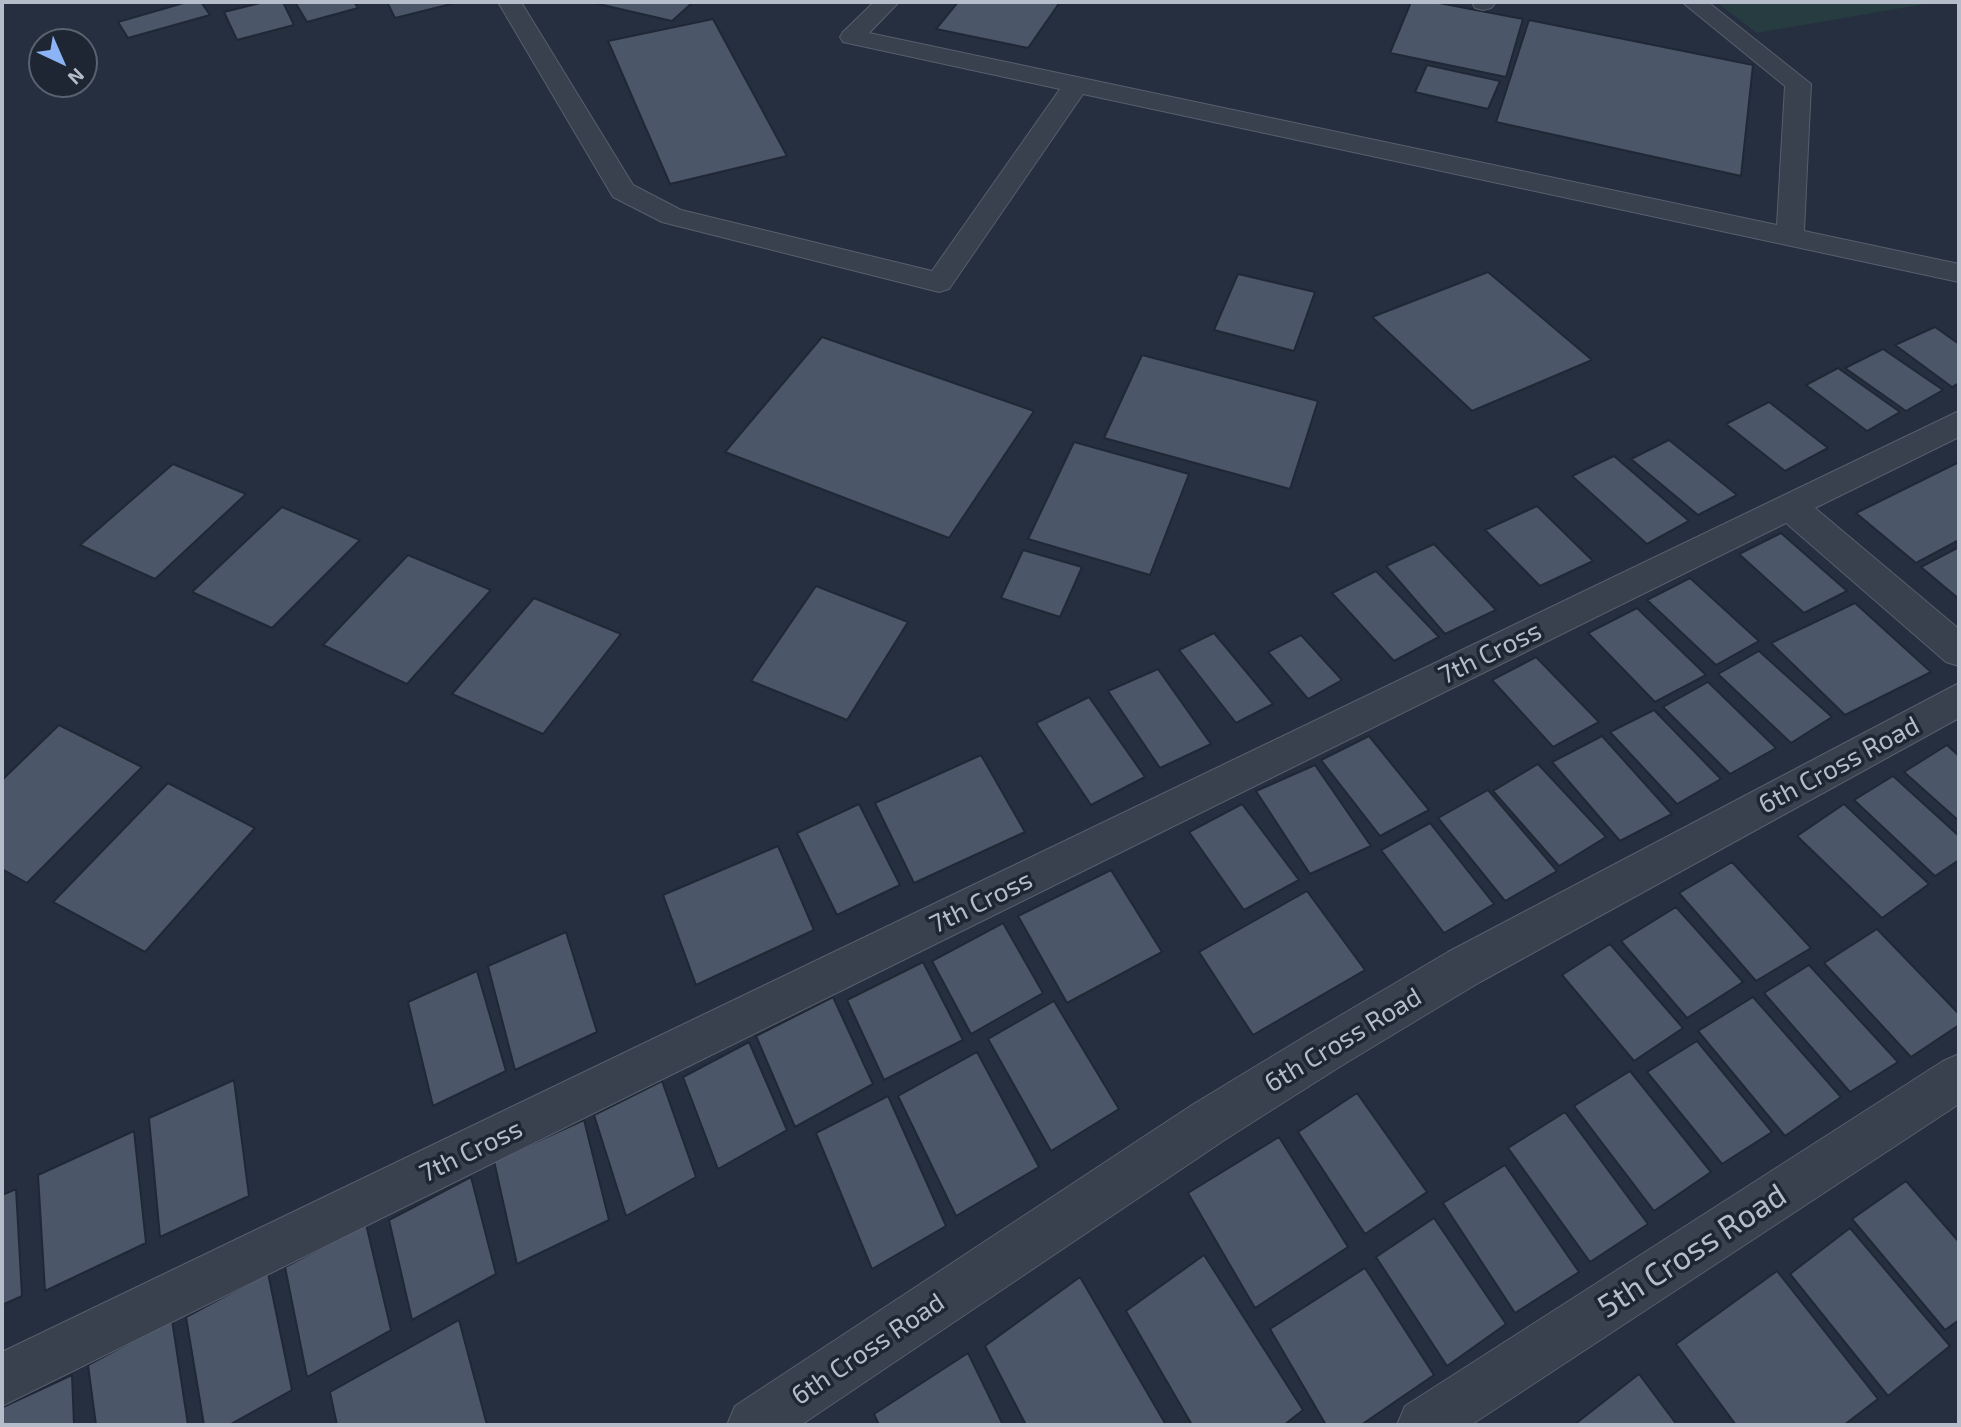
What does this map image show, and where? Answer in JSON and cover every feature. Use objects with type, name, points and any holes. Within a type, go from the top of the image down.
[{"type":"street","points":[[510,2],[623,191],[672,216],[939,282],[1076,85]]},
{"type":"street","points":[[887,2],[852,37],[1959,273]]},
{"type":"street","points":[[1694,2],[1798,84],[1790,237]]},
{"type":"street","name":"7th Cross","points":[[2,1380],[1959,423]]},
{"type":"street","points":[[1790,506],[1959,651]]},
{"type":"street","name":"6th Cross Road","points":[[754,1425],[1209,1122],[1336,1044],[1464,967],[1959,699]]},
{"type":"street","name":"5th Cross Road","points":[[1424,1425],[1959,1077]]},
{"type":"green space","points":[[1716,2],[1936,2],[1757,33]]},
{"type":"building","points":[[187,2],[201,2],[210,15],[128,38],[118,22]]},
{"type":"building","points":[[264,2],[283,2],[294,25],[237,40],[224,12]]},
{"type":"building","points":[[295,2],[354,2],[358,8],[307,22]]},
{"type":"building","points":[[387,2],[454,2],[455,3],[395,18]]},
{"type":"building","points":[[590,2],[693,2],[672,21]]},
{"type":"building","points":[[958,2],[1060,2],[1028,48],[936,29]]},
{"type":"building","points":[[1411,2],[1434,2],[1523,19],[1506,77],[1390,53]]},
{"type":"building","points":[[713,19],[787,156],[670,184],[608,41]]},
{"type":"building","points":[[1529,20],[1753,65],[1741,176],[1496,122]]},
{"type":"building","points":[[1427,65],[1500,81],[1488,109],[1415,92]]},
{"type":"building","points":[[1488,272],[1592,360],[1472,411],[1372,317]]},
{"type":"building","points":[[1238,274],[1315,292],[1294,351],[1214,330]]},
{"type":"building","points":[[1935,327],[1959,344],[1959,383],[1952,387],[1895,345]]},
{"type":"building","points":[[822,337],[1034,411],[949,538],[725,452]]},
{"type":"building","points":[[1883,349],[1943,390],[1906,411],[1845,368]]},
{"type":"building","points":[[1142,355],[1318,401],[1290,489],[1104,438]]},
{"type":"building","points":[[1838,368],[1900,412],[1867,431],[1806,385]]},
{"type":"building","points":[[1769,402],[1828,448],[1785,471],[1726,424]]},
{"type":"building","points":[[1669,440],[1737,495],[1698,515],[1631,459]]},
{"type":"building","points":[[1074,442],[1189,474],[1150,575],[1028,539]]},
{"type":"building","points":[[1614,456],[1689,521],[1647,544],[1572,476]]},
{"type":"building","points":[[1959,462],[1959,540],[1916,563],[1856,513]]},
{"type":"building","points":[[173,464],[246,494],[155,579],[80,545]]},
{"type":"building","points":[[1537,506],[1593,561],[1540,586],[1485,530]]},
{"type":"building","points":[[282,507],[360,540],[272,628],[192,592]]},
{"type":"building","points":[[1781,533],[1847,591],[1804,613],[1739,554]]},
{"type":"building","points":[[1434,544],[1496,610],[1445,634],[1386,566]]},
{"type":"building","points":[[1959,547],[1959,599],[1921,567]]},
{"type":"building","points":[[1023,550],[1082,567],[1060,617],[1001,598]]},
{"type":"building","points":[[408,555],[491,590],[407,684],[323,645]]},
{"type":"building","points":[[1376,571],[1439,637],[1394,661],[1332,593]]},
{"type":"building","points":[[1690,578],[1759,641],[1716,665],[1647,600]]},
{"type":"building","points":[[816,586],[908,622],[847,720],[751,681]]},
{"type":"building","points":[[534,598],[621,634],[543,734],[452,694]]},
{"type":"building","points":[[1855,603],[1931,672],[1845,715],[1771,643]]},
{"type":"building","points":[[1637,608],[1706,675],[1655,702],[1588,633]]},
{"type":"building","points":[[1214,633],[1273,704],[1236,723],[1179,650]]},
{"type":"building","points":[[1301,635],[1342,680],[1308,699],[1268,652]]},
{"type":"building","points":[[1759,651],[1832,717],[1791,743],[1718,674]]},
{"type":"building","points":[[1536,657],[1599,722],[1553,747],[1492,680]]},
{"type":"building","points":[[1158,669],[1211,744],[1160,768],[1108,691]]},
{"type":"building","points":[[1708,682],[1776,748],[1730,774],[1663,707]]},
{"type":"building","points":[[1089,697],[1145,777],[1091,805],[1036,723]]},
{"type":"building","points":[[1654,710],[1721,779],[1677,804],[1610,732]]},
{"type":"building","points":[[59,725],[142,767],[27,883],[2,869],[2,780]]},
{"type":"building","points":[[1369,736],[1429,810],[1380,836],[1321,760]]},
{"type":"building","points":[[1602,736],[1672,814],[1620,841],[1552,762]]},
{"type":"building","points":[[1947,745],[1959,756],[1959,821],[1904,772]]},
{"type":"building","points":[[981,755],[1025,832],[914,883],[875,803]]},
{"type":"building","points":[[1538,764],[1606,837],[1559,866],[1493,791]]},
{"type":"building","points":[[1315,765],[1371,846],[1310,874],[1256,791]]},
{"type":"building","points":[[1893,776],[1959,836],[1959,860],[1935,876],[1854,800]]},
{"type":"building","points":[[168,783],[255,828],[145,952],[53,902]]},
{"type":"building","points":[[1488,790],[1557,871],[1505,901],[1438,818]]},
{"type":"building","points":[[859,804],[900,885],[837,915],[797,833]]},
{"type":"building","points":[[1242,804],[1299,880],[1244,910],[1189,832]]},
{"type":"building","points":[[1844,804],[1929,884],[1882,918],[1797,836]]},
{"type":"building","points":[[1430,823],[1494,904],[1444,933],[1381,850]]},
{"type":"building","points":[[778,846],[814,930],[696,985],[663,895]]},
{"type":"building","points":[[1732,862],[1811,948],[1756,981],[1679,893]]},
{"type":"building","points":[[1111,870],[1162,952],[1067,1003],[1018,916]]},
{"type":"building","points":[[1307,891],[1365,970],[1253,1035],[1199,952]]},
{"type":"building","points":[[1676,907],[1743,982],[1687,1018],[1621,941]]},
{"type":"building","points":[[1003,923],[1043,993],[971,1034],[932,961]]},
{"type":"building","points":[[1877,929],[1959,1014],[1959,1025],[1911,1057],[1824,963]]},
{"type":"building","points":[[566,932],[597,1032],[515,1070],[488,966]]},
{"type":"building","points":[[1610,944],[1683,1028],[1634,1061],[1562,975]]},
{"type":"building","points":[[923,962],[963,1040],[884,1080],[847,1000]]},
{"type":"building","points":[[1809,965],[1898,1062],[1850,1092],[1764,993]]},
{"type":"building","points":[[477,971],[506,1071],[433,1106],[408,1002]]},
{"type":"building","points":[[833,997],[873,1084],[795,1127],[756,1036]]},
{"type":"building","points":[[1753,997],[1841,1097],[1785,1136],[1698,1031]]},
{"type":"building","points":[[1054,1001],[1119,1109],[1051,1151],[988,1039]]},
{"type":"building","points":[[1697,1041],[1772,1132],[1722,1164],[1647,1072]]},
{"type":"building","points":[[749,1042],[787,1130],[718,1169],[683,1077]]},
{"type":"building","points":[[977,1052],[1039,1167],[956,1216],[898,1096]]},
{"type":"building","points":[[1630,1071],[1711,1172],[1654,1211],[1574,1106]]},
{"type":"building","points":[[234,1080],[249,1196],[160,1237],[149,1118]]},
{"type":"building","points":[[662,1081],[696,1177],[626,1216],[594,1115]]},
{"type":"building","points":[[1357,1093],[1427,1192],[1365,1234],[1298,1132]]},
{"type":"building","points":[[888,1096],[946,1226],[872,1269],[816,1133]]},
{"type":"building","points":[[1565,1112],[1648,1224],[1590,1262],[1508,1148]]},
{"type":"building","points":[[584,1120],[609,1220],[517,1264],[494,1161]]},
{"type":"building","points":[[134,1131],[146,1243],[45,1291],[38,1175]]},
{"type":"building","points":[[1279,1137],[1348,1247],[1255,1308],[1188,1193]]},
{"type":"building","points":[[1505,1165],[1579,1272],[1515,1313],[1443,1203]]},
{"type":"building","points":[[471,1177],[496,1274],[412,1320],[389,1220]]},
{"type":"building","points":[[1906,1181],[1959,1242],[1959,1320],[1945,1330],[1852,1219]]},
{"type":"building","points":[[16,1189],[22,1296],[2,1305],[2,1195]]},
{"type":"building","points":[[1434,1218],[1506,1324],[1447,1366],[1376,1257]]},
{"type":"building","points":[[366,1224],[391,1330],[307,1377],[285,1267]]},
{"type":"building","points":[[1850,1228],[1950,1346],[1888,1396],[1790,1274]]},
{"type":"building","points":[[1204,1255],[1303,1410],[1284,1425],[1192,1425],[1126,1311]]},
{"type":"building","points":[[1365,1268],[1434,1375],[1361,1425],[1326,1425],[1270,1329]]},
{"type":"building","points":[[1777,1271],[1878,1399],[1844,1425],[1736,1425],[1676,1344]]},
{"type":"building","points":[[268,1273],[292,1390],[229,1425],[204,1425],[186,1317]]},
{"type":"building","points":[[1080,1277],[1166,1425],[1026,1425],[985,1346]]},
{"type":"building","points":[[172,1320],[188,1425],[96,1425],[88,1365]]},
{"type":"building","points":[[459,1320],[487,1425],[337,1425],[330,1392]]},
{"type":"building","points":[[968,1353],[1003,1425],[879,1425],[874,1414]]},
{"type":"building","points":[[1639,1374],[1677,1425],[1574,1425]]},
{"type":"building","points":[[72,1375],[74,1425],[3,1425],[3,1407]]}]
